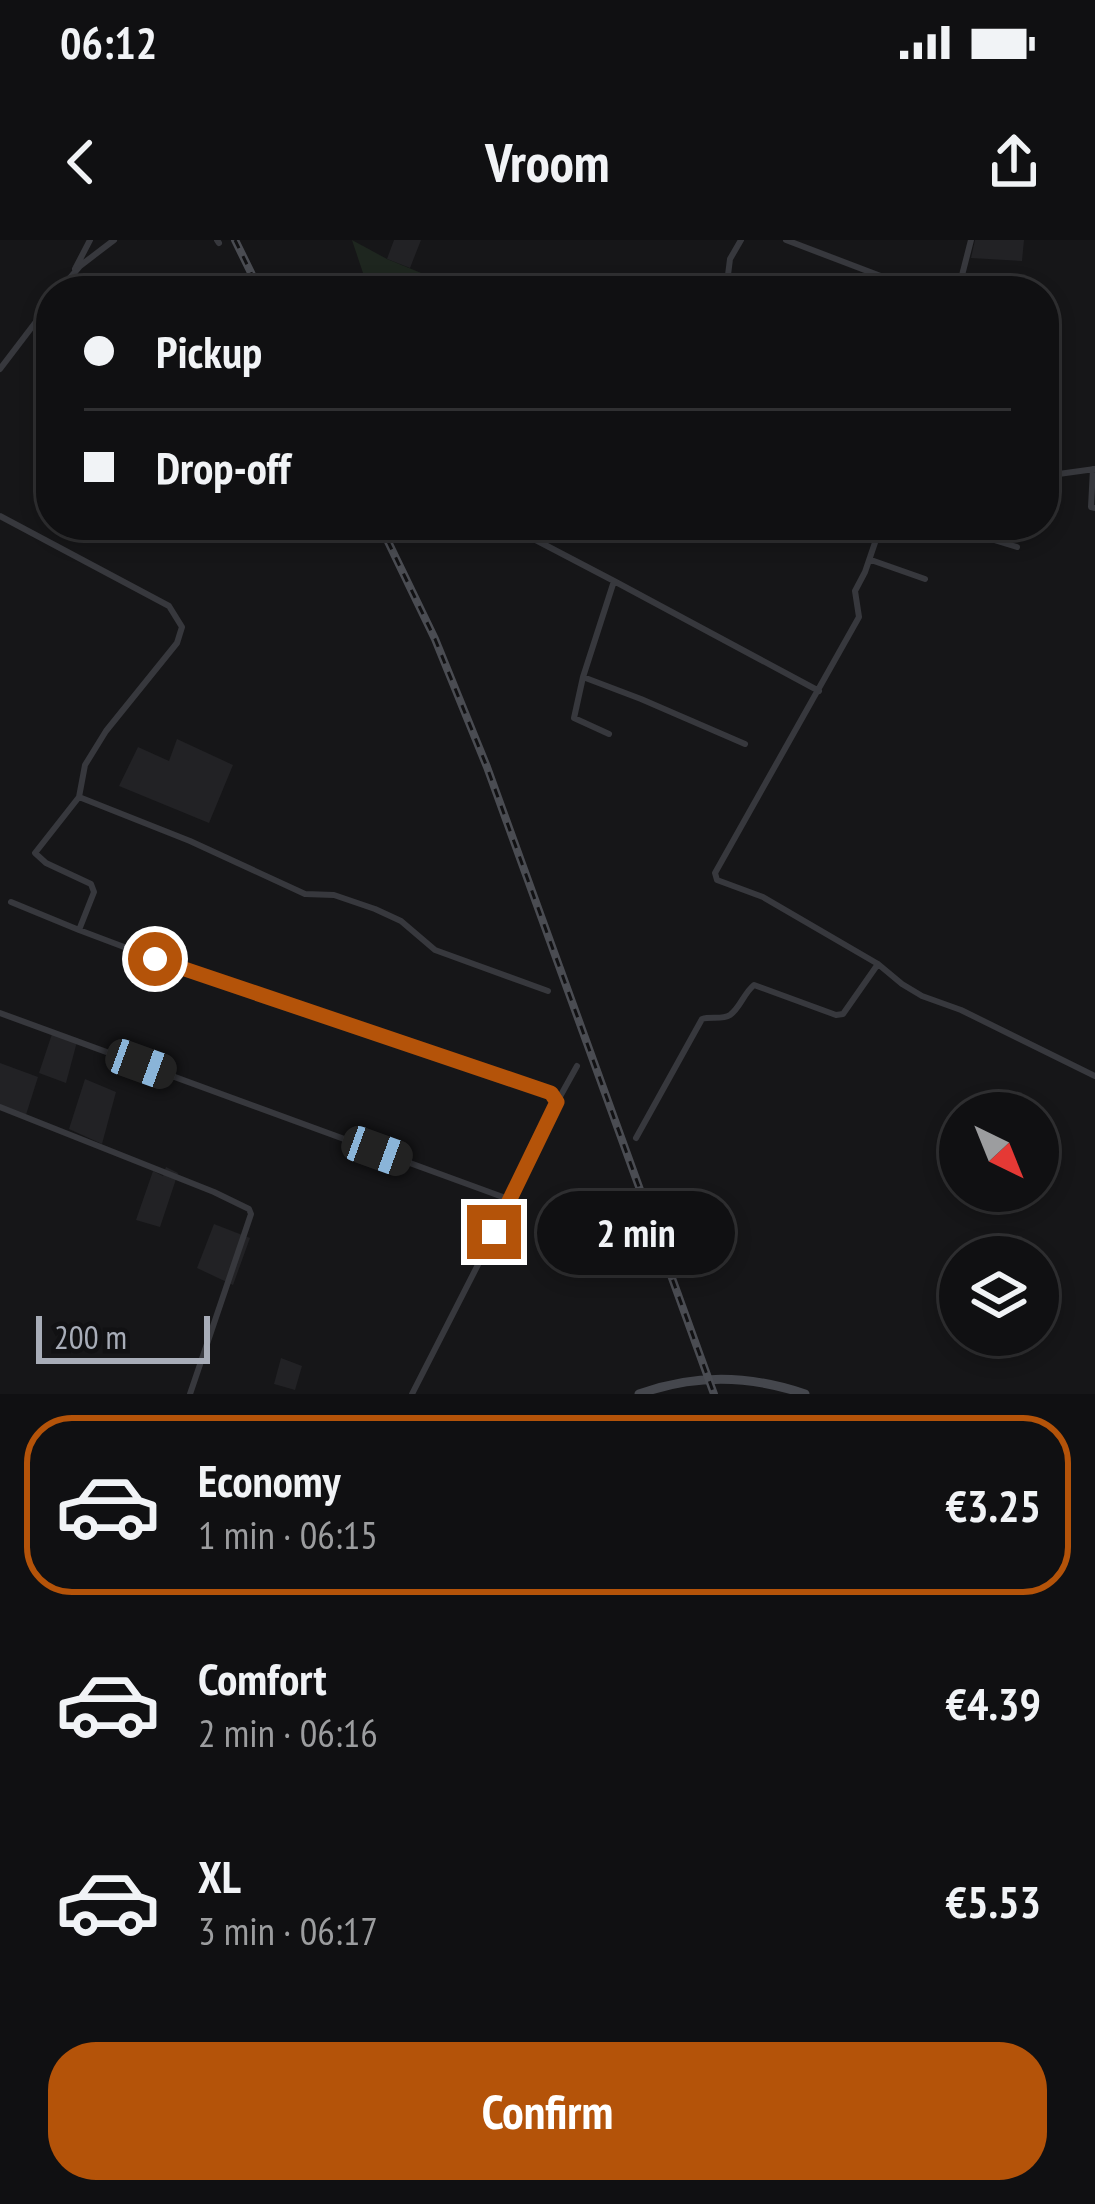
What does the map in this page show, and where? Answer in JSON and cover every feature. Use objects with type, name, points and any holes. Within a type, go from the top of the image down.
[{"type":"street","points":[[71,276],[90,240]]},
{"type":"street","points":[[71,276],[114,240]]},
{"type":"street","points":[[728,276],[730,259],[741,240]]},
{"type":"street","points":[[786,240],[881,276]]},
{"type":"street","points":[[962,276],[971,240]]},
{"type":"street","points":[[0,369],[36,322]]},
{"type":"street","points":[[1059,474],[1094,469],[1091,507],[1095,508]]},
{"type":"street","points":[[0,516],[36,535]]},
{"type":"street","points":[[45,540],[169,606],[182,627],[177,643],[106,731],[85,765],[79,797],[35,853],[91,884],[94,892],[79,930]]},
{"type":"street","points":[[536,540],[819,692]]},
{"type":"street","points":[[876,540],[855,591],[859,617],[715,873],[717,880],[763,897],[878,964],[922,996],[961,1010],[1095,1076]]},
{"type":"street","points":[[995,540],[1018,547]]},
{"type":"street","points":[[870,560],[925,579]]},
{"type":"street","points":[[609,734],[574,718],[614,581]]},
{"type":"street","points":[[583,677],[746,744]]},
{"type":"street","points":[[79,797],[305,894],[334,895],[375,909],[400,921],[435,950],[548,991]]},
{"type":"street","points":[[11,902],[193,973],[530,1085],[551,1093],[557,1102]]},
{"type":"street","points":[[636,1138],[702,1019],[730,1015],[754,985],[836,1016],[843,1014],[878,964]]},
{"type":"street","points":[[0,1013],[511,1200]]},
{"type":"street","points":[[412,1394],[577,1066]]},
{"type":"street","points":[[0,1107],[249,1209],[190,1394]]},
{"type":"street","points":[[639,1394],[716,1378],[764,1382],[805,1394]]},
{"type":"shaded area","points":[[352,240],[428,276],[364,276]]},
{"type":"shaded area","points":[[394,240],[421,240],[410,268],[387,259]]},
{"type":"shaded area","points":[[975,240],[1024,240],[1022,261],[971,258]]},
{"type":"shaded area","points":[[177,739],[233,765],[209,823],[119,786],[138,747],[169,761]]},
{"type":"shaded area","points":[[52,1034],[78,1038],[66,1083],[39,1073]]},
{"type":"shaded area","points":[[0,1063],[38,1077],[25,1118],[0,1107]]},
{"type":"shaded area","points":[[85,1079],[116,1092],[102,1144],[69,1129]]},
{"type":"shaded area","points":[[166,1167],[178,1173],[160,1227],[136,1220],[153,1171],[163,1176]]},
{"type":"shaded area","points":[[214,1224],[250,1238],[233,1285],[197,1268]]},
{"type":"shaded area","points":[[281,1358],[302,1366],[295,1390],[274,1384]]},
{"type":"railway","points":[[235,240],[253,276]]},
{"type":"railway","points":[[387,540],[435,639],[487,767],[714,1394]]},
{"type":"route","points":[[155,959],[551,1093],[557,1102],[494,1232]]}]
